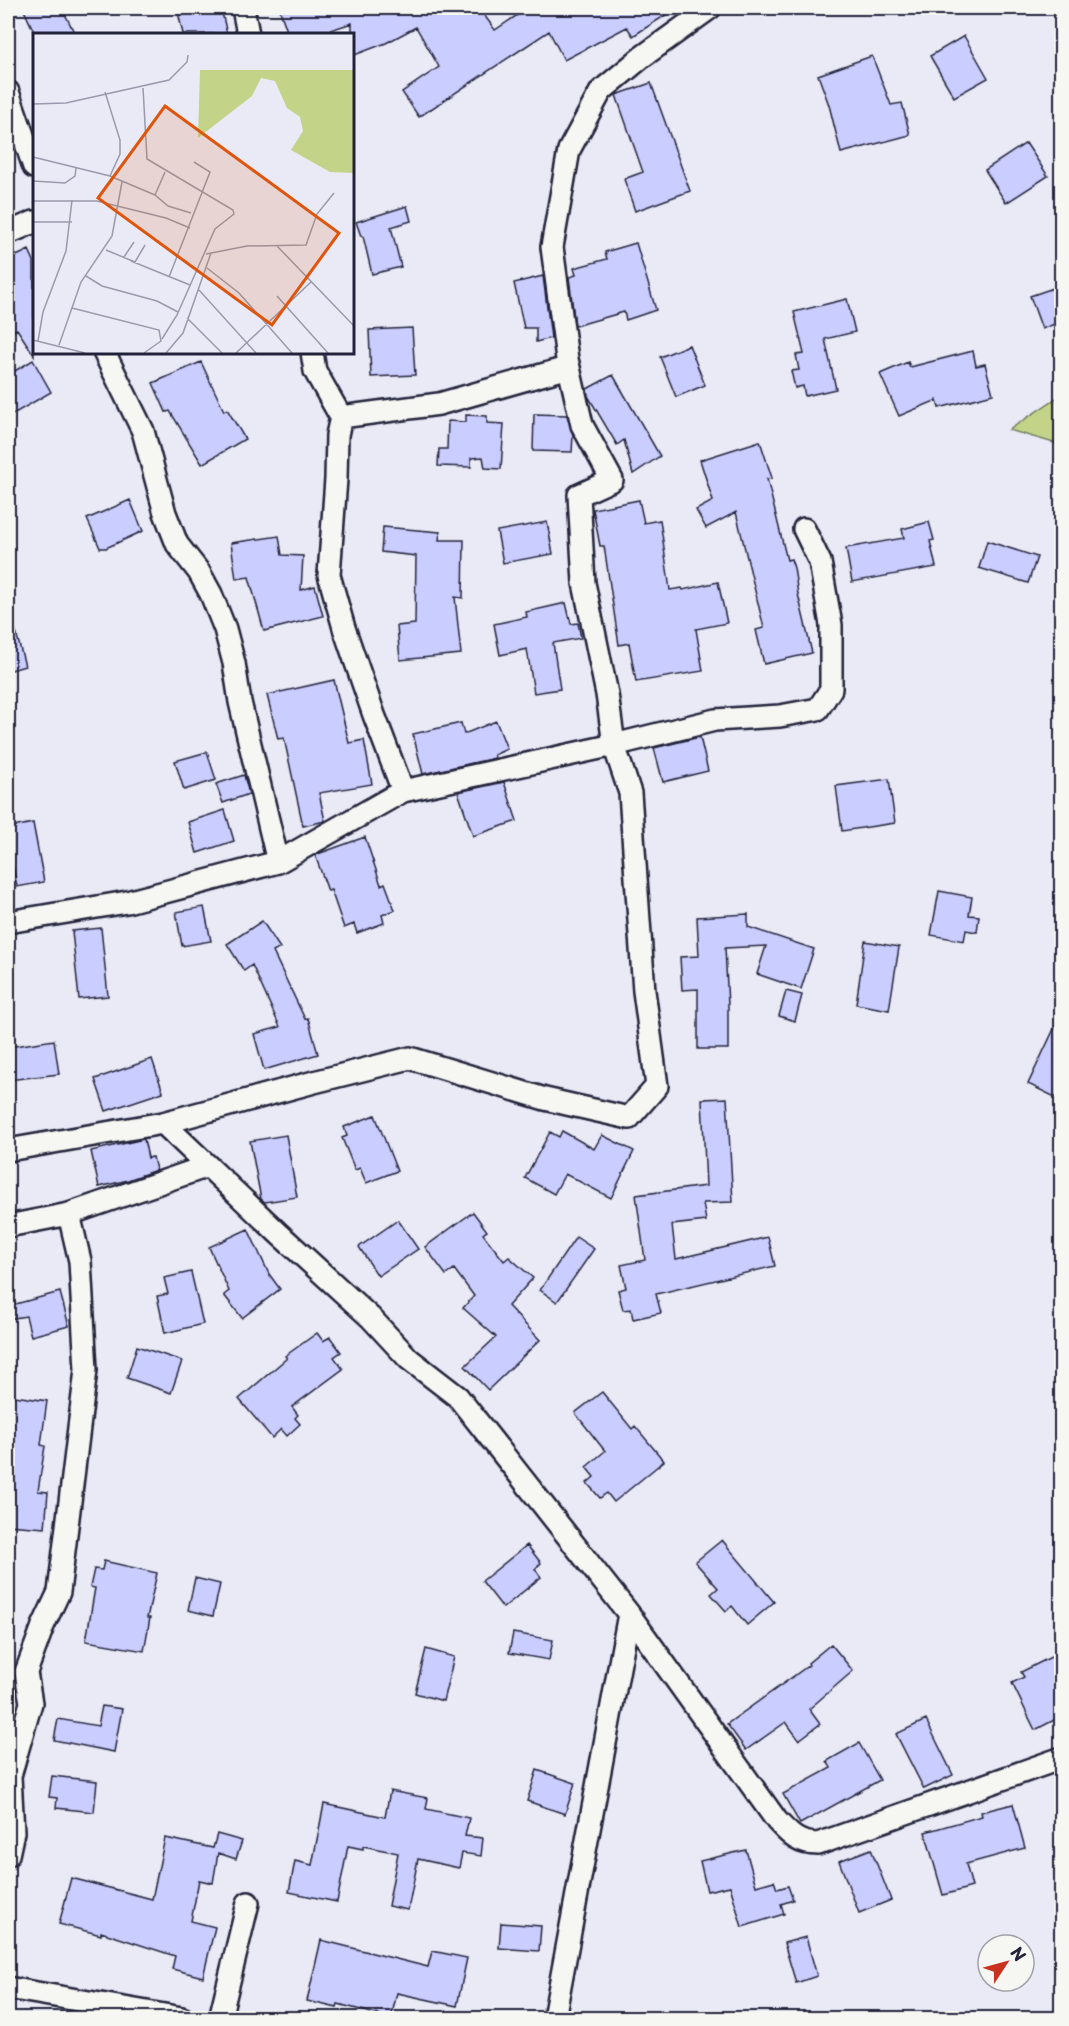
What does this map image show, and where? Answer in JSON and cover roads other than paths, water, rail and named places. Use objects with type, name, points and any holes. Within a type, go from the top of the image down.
[{"type":"street","points":[[243,8],[248,33]]},
{"type":"street","points":[[8,1150],[163,1123],[410,1058],[545,1099],[629,1118],[657,1086],[644,991],[630,793],[615,745],[584,582],[579,495],[612,480],[582,425],[569,368],[552,247],[569,150],[601,91],[642,57],[710,8]]},
{"type":"street","points":[[8,92],[33,164]]},
{"type":"street","points":[[8,233],[33,222]]},
{"type":"street","points":[[105,354],[142,431],[165,513],[177,544],[199,572],[225,629],[278,862]]},
{"type":"street","points":[[312,354],[315,371],[341,417],[337,435],[329,575],[351,650],[404,791]]},
{"type":"street","points":[[341,417],[438,404],[569,368]]},
{"type":"street","points":[[8,922],[127,902],[278,862],[404,791],[615,745],[715,720],[780,716],[818,708],[831,689],[831,625],[820,562],[804,529]]},
{"type":"street","points":[[163,1123],[371,1318],[409,1359],[458,1397],[629,1614],[777,1821],[793,1838],[806,1844],[818,1844],[1062,1758]]},
{"type":"street","points":[[8,1226],[69,1214],[208,1166]]},
{"type":"street","points":[[8,1855],[13,1832],[10,1776],[31,1703],[26,1672],[43,1626],[59,1592],[86,1370],[80,1261],[69,1214]]},
{"type":"street","points":[[554,2019],[629,1614]]},
{"type":"street","points":[[220,2019],[248,1903]]},
{"type":"street","points":[[8,1988],[182,2019]]}]
